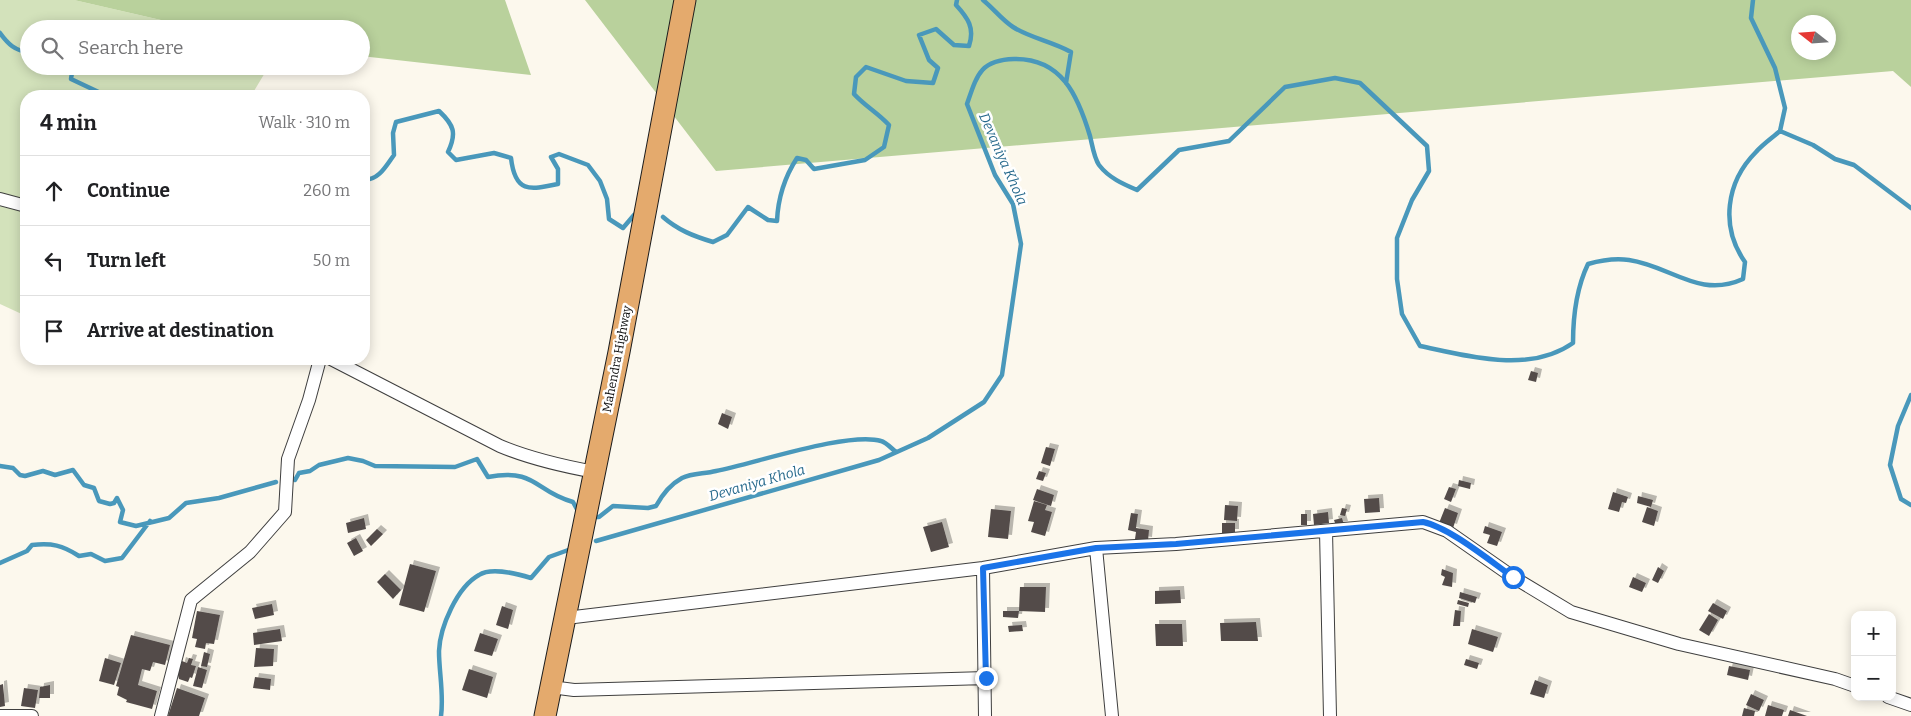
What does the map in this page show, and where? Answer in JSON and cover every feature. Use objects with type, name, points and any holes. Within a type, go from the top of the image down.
[{"type":"highway","name":"Mahendra Highway","points":[[545,716],[576,573],[685,0]]},
{"type":"street","points":[[0,199],[20,204]]},
{"type":"street","points":[[161,716],[191,600],[250,552],[285,512],[288,459],[309,400],[318,365]]},
{"type":"street","points":[[343,365],[500,446],[526,457],[554,465],[595,472]]},
{"type":"street","points":[[566,618],[983,568],[1096,548],[1423,522],[1432,524],[1571,612],[1680,644],[1851,685]]},
{"type":"street","points":[[1326,531],[1330,716]]},
{"type":"street","points":[[1096,548],[1112,716]]},
{"type":"street","points":[[983,568],[986,678],[985,716]]},
{"type":"street","points":[[551,687],[574,690],[986,678]]},
{"type":"street","points":[[1896,700],[1911,705]]},
{"type":"street","points":[[0,716],[32,716]]},
{"type":"green space","points":[[0,0],[74,0],[161,20],[20,20],[20,75],[264,75],[255,90],[20,90],[20,313],[0,304]]},
{"type":"green space","points":[[74,0],[505,0],[531,75],[370,57],[370,20],[161,20]]},
{"type":"green space","points":[[585,0],[1911,0],[1911,87],[1893,71],[716,171]]},
{"type":"building","points":[[1531,371],[1538,373],[1536,382],[1528,380]]},
{"type":"building","points":[[722,413],[732,417],[728,429],[718,424]]},
{"type":"building","points":[[1046,447],[1055,449],[1050,466],[1041,463]]},
{"type":"building","points":[[1039,471],[1046,473],[1043,481],[1036,479]]},
{"type":"building","points":[[1459,480],[1471,483],[1470,489],[1458,486]]},
{"type":"building","points":[[1449,487],[1456,489],[1451,502],[1444,499]]},
{"type":"building","points":[[1037,489],[1054,495],[1051,506],[1033,500]]},
{"type":"building","points":[[1613,492],[1628,497],[1626,503],[1622,502],[1619,512],[1608,509]]},
{"type":"building","points":[[1638,496],[1653,500],[1651,507],[1637,503]]},
{"type":"building","points":[[1379,498],[1380,512],[1365,513],[1364,499]]},
{"type":"building","points":[[1034,501],[1047,505],[1045,510],[1052,512],[1045,536],[1031,532],[1034,522],[1028,521]]},
{"type":"building","points":[[1225,505],[1238,506],[1237,521],[1224,520]]},
{"type":"building","points":[[1647,507],[1658,511],[1654,526],[1642,522]]},
{"type":"building","points":[[1342,508],[1347,509],[1345,516],[1340,515]]},
{"type":"building","points":[[1445,508],[1458,513],[1453,528],[1439,523]]},
{"type":"building","points":[[991,509],[1011,511],[1008,539],[988,537]]},
{"type":"building","points":[[1328,512],[1329,523],[1314,525],[1313,514]]},
{"type":"building","points":[[1131,513],[1138,514],[1136,528],[1149,530],[1148,541],[1135,539],[1136,532],[1128,530]]},
{"type":"building","points":[[1301,514],[1307,514],[1307,525],[1301,525]]},
{"type":"building","points":[[364,518],[366,529],[348,533],[346,523]]},
{"type":"building","points":[[1342,518],[1344,525],[1336,526],[1334,520]]},
{"type":"building","points":[[942,522],[949,547],[931,552],[923,527]]},
{"type":"building","points":[[1222,523],[1235,523],[1235,533],[1222,533]]},
{"type":"building","points":[[1485,526],[1502,532],[1497,546],[1487,543],[1490,535],[1483,533]]},
{"type":"building","points":[[377,529],[383,534],[371,546],[366,540]]},
{"type":"building","points":[[356,538],[363,551],[354,556],[347,543]]},
{"type":"building","points":[[410,564],[436,571],[424,612],[399,605]]},
{"type":"building","points":[[1658,567],[1664,571],[1658,583],[1652,580]]},
{"type":"building","points":[[1442,569],[1453,573],[1452,587],[1442,585],[1445,577],[1441,575]]},
{"type":"building","points":[[385,574],[401,590],[393,599],[377,582]]},
{"type":"building","points":[[1633,577],[1646,583],[1642,592],[1629,587]]},
{"type":"building","points":[[1020,587],[1046,587],[1045,612],[1019,611]]},
{"type":"building","points":[[1180,590],[1181,603],[1155,604],[1155,591]]},
{"type":"building","points":[[1460,592],[1477,597],[1475,603],[1459,598]]},
{"type":"building","points":[[1458,600],[1469,603],[1468,607],[1457,604]]},
{"type":"building","points":[[1713,603],[1727,611],[1723,619],[1708,611]]},
{"type":"building","points":[[272,604],[274,615],[255,619],[252,608]]},
{"type":"building","points":[[502,606],[513,610],[508,629],[496,625]]},
{"type":"building","points":[[1455,610],[1461,611],[1460,626],[1453,626]]},
{"type":"building","points":[[197,611],[220,615],[214,644],[206,643],[205,649],[195,647],[197,639],[192,638]]},
{"type":"building","points":[[1003,611],[1019,611],[1018,618],[1003,617]]},
{"type":"building","points":[[1709,614],[1718,620],[1709,636],[1699,630]]},
{"type":"building","points":[[1256,622],[1258,641],[1221,641],[1220,623]]},
{"type":"building","points":[[1155,624],[1182,624],[1183,646],[1156,646]]},
{"type":"building","points":[[1022,625],[1023,631],[1009,632],[1008,626]]},
{"type":"building","points":[[280,629],[282,641],[254,645],[253,633]]},
{"type":"building","points":[[1472,629],[1498,637],[1493,652],[1468,644]]},
{"type":"building","points":[[480,633],[498,639],[492,656],[474,651]]},
{"type":"building","points":[[131,635],[170,645],[165,665],[153,662],[150,671],[142,669],[138,685],[157,691],[152,709],[126,702],[127,700],[117,695],[119,687],[116,686]]},
{"type":"building","points":[[256,648],[274,649],[273,666],[254,667]]},
{"type":"building","points":[[204,652],[210,654],[207,667],[201,666]]},
{"type":"building","points":[[105,658],[121,663],[114,685],[99,681]]},
{"type":"building","points":[[189,658],[193,659],[191,665],[196,666],[192,678],[190,677],[188,682],[179,679],[178,675],[182,661],[187,663]]},
{"type":"building","points":[[1466,659],[1479,663],[1477,669],[1464,665]]},
{"type":"building","points":[[1729,666],[1750,670],[1748,680],[1727,675]]},
{"type":"building","points":[[198,667],[207,670],[202,688],[193,686]]},
{"type":"building","points":[[469,669],[493,677],[487,698],[462,690]]},
{"type":"building","points":[[255,677],[271,679],[270,690],[253,688]]},
{"type":"building","points":[[1535,680],[1548,685],[1544,698],[1530,694]]},
{"type":"building","points":[[3,684],[5,706],[0,707],[0,685]]},
{"type":"building","points":[[50,685],[50,698],[39,698],[40,687]]},
{"type":"building","points":[[24,688],[38,690],[35,708],[21,706]]},
{"type":"building","points":[[177,688],[205,698],[199,716],[168,716]]},
{"type":"building","points":[[1751,694],[1764,700],[1759,711],[1746,705]]},
{"type":"building","points":[[1768,705],[1784,710],[1782,716],[1765,716]]},
{"type":"building","points":[[1744,708],[1755,711],[1754,716],[1742,716]]},
{"type":"building","points":[[1790,710],[1807,716],[1788,716]]},
{"type":"waterway","points":[[663,217],[674,226],[713,242],[727,235],[748,207],[768,220],[777,221],[782,188],[797,158],[806,160],[814,169],[865,160],[884,147],[889,125],[854,94],[856,77],[866,67],[906,81],[933,83],[938,68],[929,60],[919,35],[936,29],[954,45],[969,46],[971,29],[964,14],[956,5],[957,0]]},
{"type":"waterway","points":[[983,0],[1013,27],[1071,52],[1066,83]]},
{"type":"waterway","points":[[1753,0],[1751,18],[1775,68],[1785,108],[1780,131]]},
{"type":"waterway","points":[[0,33],[12,46],[20,50]]},
{"type":"waterway","name":"Devaniya Khola","points":[[596,541],[879,460],[928,438],[984,402],[1002,375],[1021,244],[1013,204],[995,175],[967,104],[977,77],[981,71],[994,62],[1014,59],[1031,60],[1056,72],[1066,82],[1080,107],[1094,155],[1099,165],[1121,183],[1137,190],[1179,150],[1229,141],[1285,87],[1335,78],[1360,83],[1427,146],[1429,171],[1412,200],[1397,238],[1397,279],[1402,314],[1420,346],[1478,358],[1498,360],[1537,358],[1556,352],[1573,343],[1576,303],[1584,273],[1588,264],[1598,261],[1619,259],[1644,263],[1685,279],[1713,285],[1727,284],[1743,279],[1745,262],[1737,248],[1730,220],[1730,205],[1733,191],[1738,177],[1746,164],[1759,149],[1780,131],[1813,145],[1835,159],[1854,165],[1911,208]]},
{"type":"waterway","points":[[72,75],[71,79],[94,90]]},
{"type":"waterway","points":[[370,179],[378,175],[394,155],[393,133],[396,122],[439,111],[453,130],[448,152],[456,160],[494,153],[511,158],[516,178],[520,183],[531,188],[558,184],[558,169],[551,157],[559,154],[588,165],[600,181],[607,199],[609,219],[623,228],[634,215]]},
{"type":"waterway","name":"Devaniya Khola","points":[[1911,395],[1898,426],[1890,465],[1901,499],[1911,505]]},
{"type":"waterway","points":[[592,517],[599,517],[613,506],[648,508],[656,506],[664,494],[678,480],[686,476],[712,472],[824,444],[866,439],[883,442],[896,452]]},
{"type":"waterway","points":[[295,480],[299,473],[310,471],[319,465],[348,458],[375,466],[455,467],[477,459],[488,477],[504,475],[526,478],[560,498],[573,502],[578,511]]},
{"type":"waterway","points":[[0,466],[13,468],[20,475],[25,476],[43,471],[55,475],[73,470],[84,485],[94,488],[99,501],[110,504],[114,503],[117,498],[123,510],[120,522],[136,526],[169,518],[186,503],[219,498],[276,482]]},
{"type":"waterway","points":[[0,563],[27,551],[32,545],[39,544],[62,547],[79,556],[91,554],[105,561],[122,558],[150,521]]},
{"type":"waterway","name":"Devaniya Khola","points":[[441,716],[440,641],[451,609],[464,589],[479,575],[490,572],[505,572],[531,578],[549,557],[571,549]]},
{"type":"route","points":[[986,678],[983,568],[1096,548],[1176,544],[1423,522],[1447,531],[1513,577]]}]
